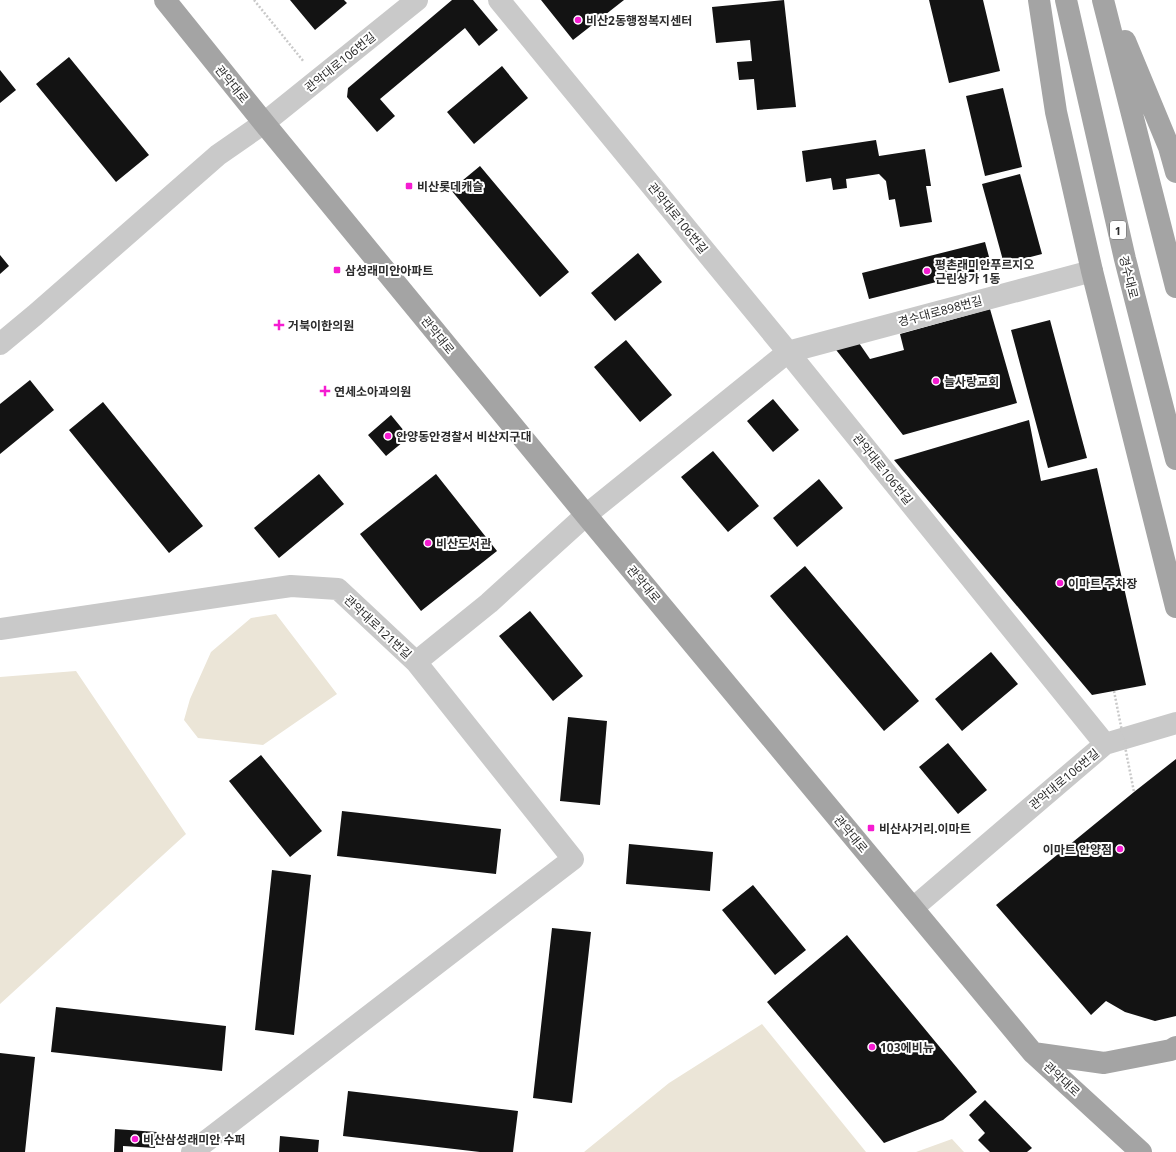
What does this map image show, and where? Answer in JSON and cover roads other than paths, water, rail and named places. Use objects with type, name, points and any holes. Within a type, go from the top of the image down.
[{"type":"main road","name":"관악대로","points":[[165,0],[264,123],[1032,1053],[1141,1152]]},
{"type":"main road","points":[[1039,0],[1056,112],[1092,271],[1176,607]]},
{"type":"main road","name":"경수대로","points":[[1066,0],[1125,260],[1176,459]]},
{"type":"main road","points":[[1103,0],[1176,287]]},
{"type":"main road","points":[[1108,0],[1169,147],[1176,172]]},
{"type":"main road","points":[[1032,1053],[1104,1063],[1171,1050],[1176,1047]]},
{"type":"street","name":"관악대로106번길","points":[[0,344],[218,155],[264,123],[417,0]]},
{"type":"street","name":"관악대로106번길","points":[[499,0],[788,352],[1105,744],[913,908]]},
{"type":"street","name":"경수대로898번길","points":[[788,352],[1092,271]]},
{"type":"street","name":"관악대로121번길","points":[[0,629],[291,586],[338,589],[416,662],[489,603],[586,514],[788,352]]},
{"type":"street","points":[[192,1152],[574,859],[416,662]]},
{"type":"street","points":[[1105,744],[1176,723]]},
{"type":"place","name":"비산2동행정복지센터","points":[[578,20]]},
{"type":"place","name":"비산롯데캐슬","points":[[409,186]]},
{"type":"place","name":"삼성래미안아파트","points":[[337,270]]},
{"type":"place","name":"평촌래미안푸르지오 근린상가 1동","points":[[927,271]]},
{"type":"place","name":"거북이한의원","points":[[279,325]]},
{"type":"place","name":"늘사랑교회","points":[[936,381]]},
{"type":"place","name":"연세소아과의원","points":[[325,391]]},
{"type":"place","name":"안양동안경찰서 비산지구대","points":[[388,436]]},
{"type":"place","name":"비산도서관","points":[[428,543]]},
{"type":"place","name":"이마트 주차장","points":[[1060,583]]},
{"type":"place","name":"비산사거리.이마트","points":[[871,828]]},
{"type":"place","name":"이마트 안양점","points":[[1120,849]]},
{"type":"place","name":"103에비뉴","points":[[872,1047]]},
{"type":"place","name":"비산삼성래미안 수퍼","points":[[135,1139]]}]
